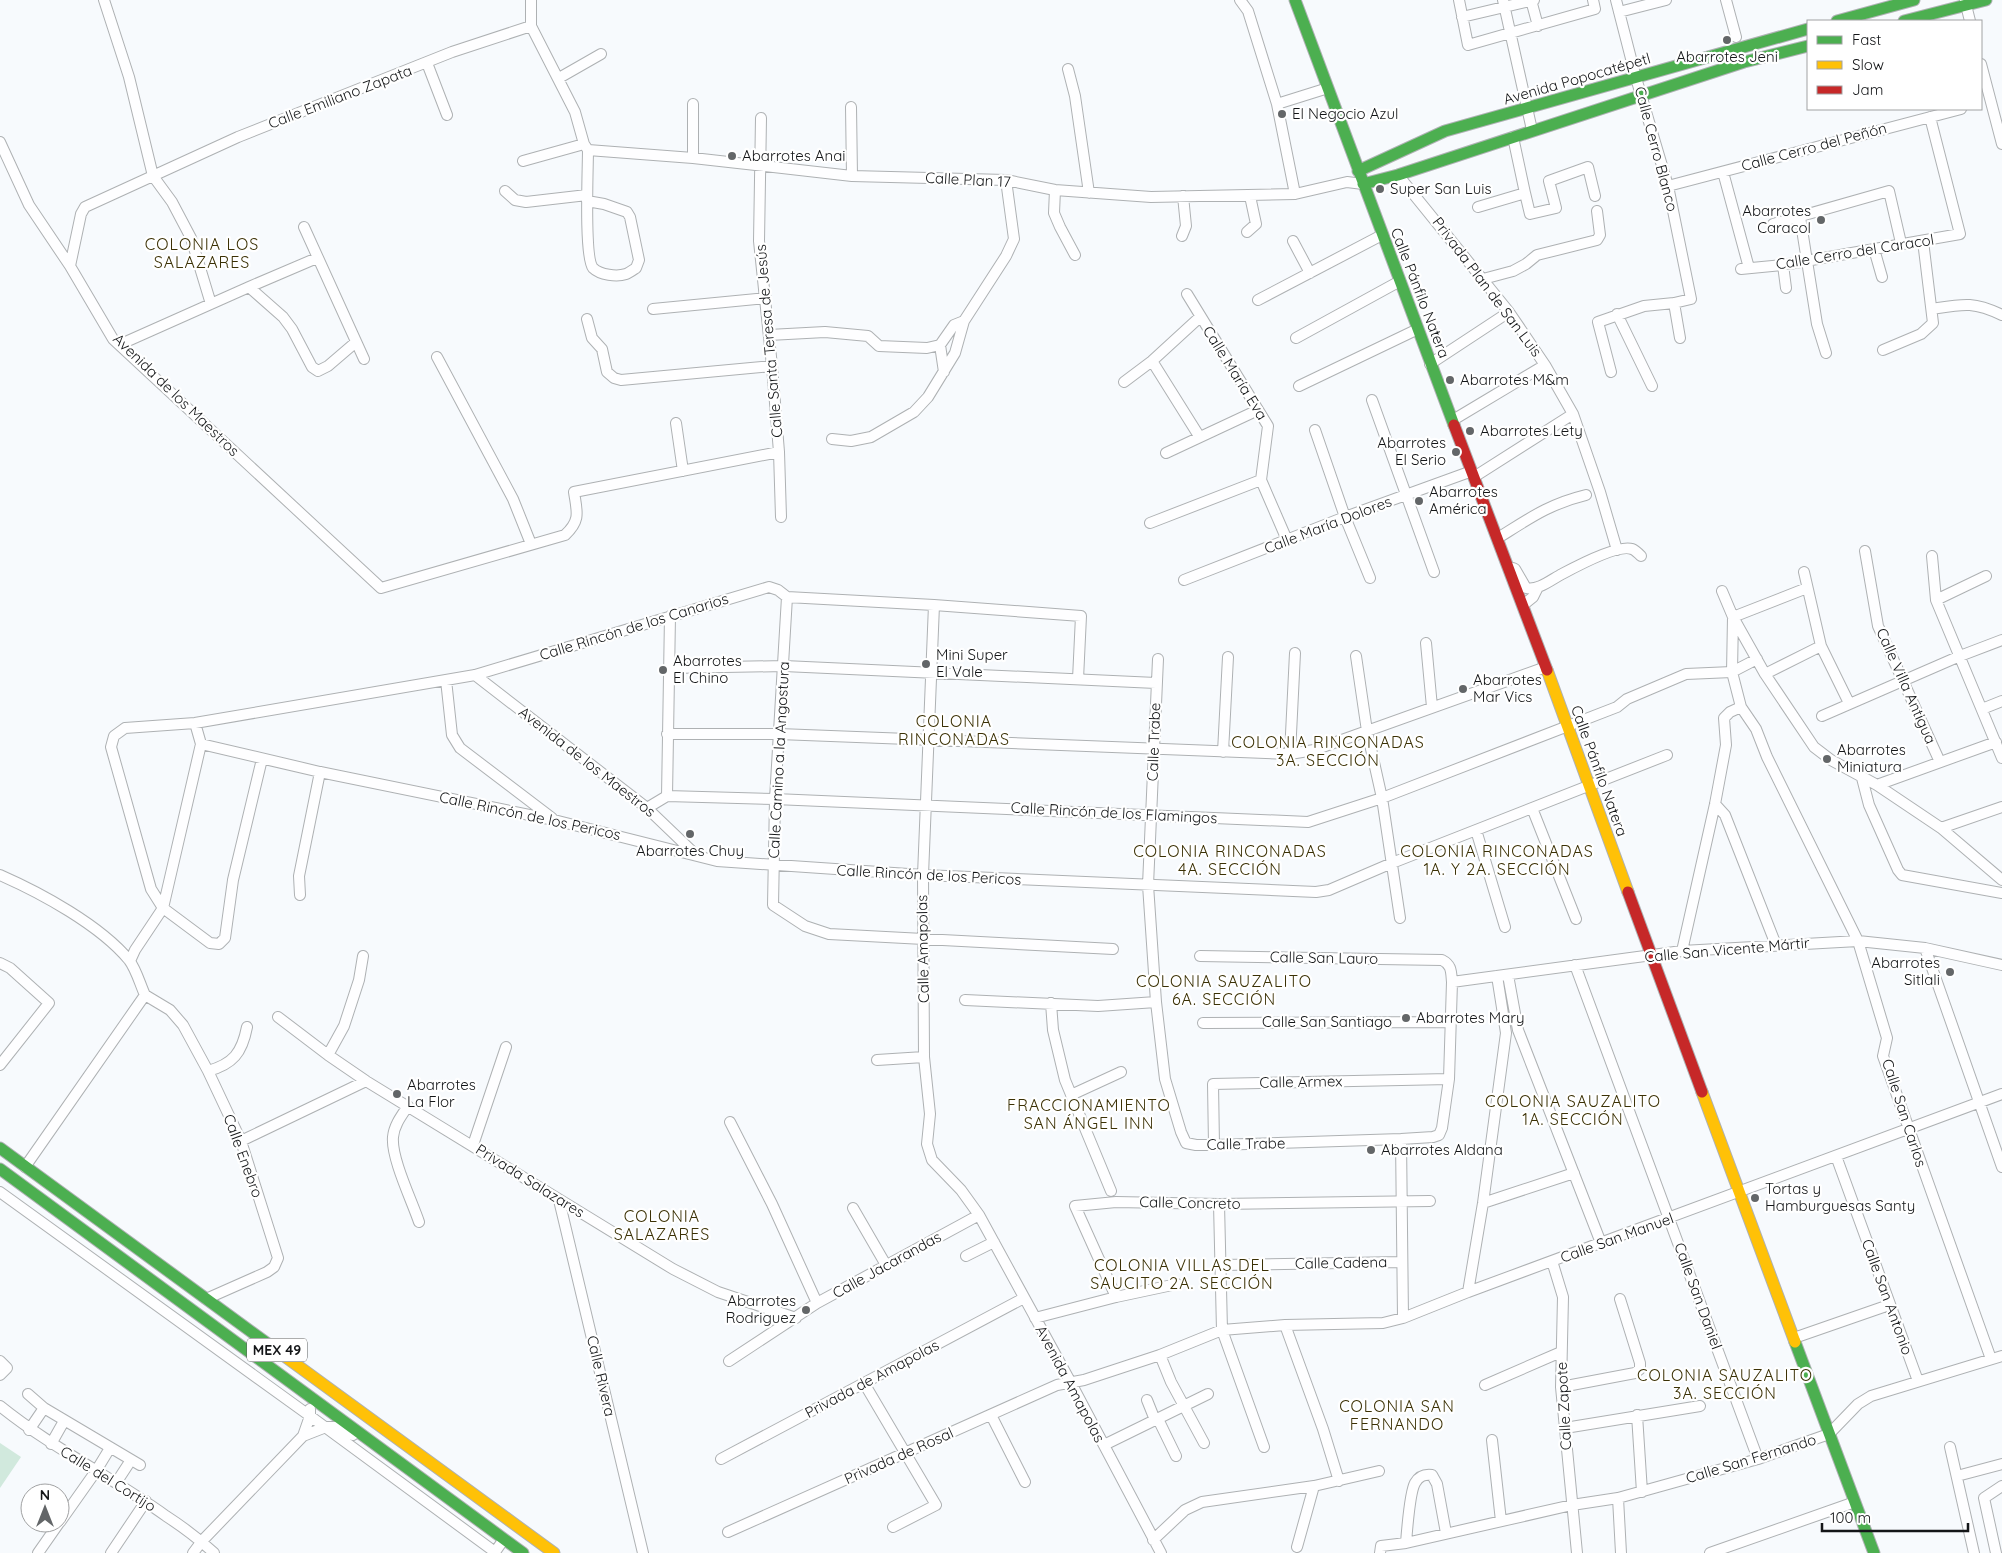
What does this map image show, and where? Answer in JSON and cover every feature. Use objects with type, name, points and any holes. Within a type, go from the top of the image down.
[{"type":"main road","name":"Calle Pánfilo Natera","points":[[1295,0],[1430,364],[1498,538],[1588,786],[1874,1553]]},
{"type":"main road","points":[[1841,20],[1914,0]]},
{"type":"main road","points":[[1907,20],[1965,3],[1986,0]]},
{"type":"main road","name":"Avenida Popocatépetl","points":[[1358,171],[1378,164],[1445,131],[1526,110],[1807,29]]},
{"type":"main road","points":[[1363,184],[1398,175],[1641,94],[1744,62],[1807,46]]},
{"type":"main road","points":[[1378,164],[1384,178]]},
{"type":"main road","name":"MEX 49","points":[[0,1148],[554,1553]]},
{"type":"main road","name":"MEX 49","points":[[0,1169],[523,1553]]},
{"type":"main road","points":[[365,1438],[376,1423]]},
{"type":"main road","points":[[504,1539],[514,1524]]},
{"type":"street","points":[[104,0],[129,77],[153,176],[172,202],[192,238],[211,304]]},
{"type":"street","points":[[505,191],[515,200],[526,202],[587,198],[627,212],[630,217],[639,260],[636,268],[626,274],[604,274],[593,268],[589,258],[587,198],[586,147],[575,112],[531,26],[532,0]]},
{"type":"street","points":[[1240,0],[1248,11],[1277,104],[1295,194]]},
{"type":"street","points":[[1459,0],[1468,45],[1595,10],[1593,0]]},
{"type":"street","points":[[1462,17],[1504,4],[1532,0],[1538,26]]},
{"type":"street","name":"Calle Cerro Blanco","points":[[1616,0],[1636,78],[1668,186],[1691,299],[1674,303]]},
{"type":"street","points":[[1619,12],[1666,0]]},
{"type":"street","points":[[1726,0],[1736,36]]},
{"type":"street","points":[[1871,0],[1874,12]]},
{"type":"street","points":[[1965,3],[1970,20]]},
{"type":"street","points":[[1504,4],[1526,110],[1532,130]]},
{"type":"street","name":"Calle Emiliano Zapata","points":[[70,266],[81,214],[85,207],[238,136],[452,52],[531,26]]},
{"type":"street","points":[[559,78],[601,54]]},
{"type":"street","points":[[427,63],[447,116]]},
{"type":"street","points":[[1068,69],[1075,96],[1088,193]]},
{"type":"street","points":[[1982,74],[1985,102],[2002,144]]},
{"type":"street","points":[[1277,104],[1328,88]]},
{"type":"street","points":[[693,104],[693,158]]},
{"type":"street","points":[[851,106],[852,176]]},
{"type":"street","name":"Calle Cerro del Peñón","points":[[1668,186],[1957,110]]},
{"type":"street","name":"Calle Cerro del Caracol","points":[[1723,172],[1745,269],[1783,265],[1960,234],[1930,117]]},
{"type":"street","name":"Calle Santa Teresa de Jesús","points":[[761,118],[759,241],[766,298],[779,452],[781,517]]},
{"type":"street","points":[[1513,137],[1530,214],[1556,208],[1549,181],[1588,167],[1595,196]]},
{"type":"street","name":"Avenida de los Maestros","points":[[0,142],[29,205],[70,266],[113,339],[121,344],[381,588],[531,544]]},
{"type":"street","name":"Calle Plan 17","points":[[523,161],[586,147],[852,176],[1006,180],[1055,190],[1151,197],[1295,194],[1347,182],[1363,184]]},
{"type":"street","points":[[1347,182],[1358,171]]},
{"type":"street","name":"Privada Plan de San Luis","points":[[1398,175],[1510,312],[1545,365],[1573,414],[1600,492],[1617,550]]},
{"type":"street","points":[[832,439],[851,441],[871,437],[914,412],[928,397],[955,353],[964,321],[1006,256],[1014,240],[1006,180]]},
{"type":"street","points":[[1055,190],[1054,212],[1075,255]]},
{"type":"street","points":[[1773,224],[1889,191],[1902,243]]},
{"type":"street","points":[[1478,207],[1525,193]]},
{"type":"street","points":[[1182,236],[1186,226],[1183,196]]},
{"type":"street","points":[[1247,232],[1256,224],[1250,196]]},
{"type":"street","points":[[1483,279],[1513,271],[1526,264],[1537,254],[1597,240],[1600,235],[1597,211]]},
{"type":"street","points":[[1800,217],[1817,324],[1826,353]]},
{"type":"street","points":[[304,227],[364,359]]},
{"type":"street","points":[[1258,300],[1382,235]]},
{"type":"street","points":[[1293,241],[1310,273]]},
{"type":"street","points":[[1883,350],[1921,334],[1929,329],[1933,323],[1923,241]]},
{"type":"street","points":[[1874,249],[1882,277]]},
{"type":"street","points":[[121,344],[317,258]]},
{"type":"street","points":[[1783,265],[1786,288]]},
{"type":"street","points":[[1296,338],[1400,281]]},
{"type":"street","points":[[248,287],[283,317],[292,329],[312,368],[318,371],[328,366],[356,342]]},
{"type":"street","name":"Calle María Eva","points":[[1186,294],[1268,426],[1261,480]]},
{"type":"street","points":[[653,309],[766,298]]},
{"type":"street","points":[[1611,372],[1598,322],[1644,306],[1674,303],[1680,338]]},
{"type":"street","points":[[1932,309],[1963,304],[1984,306],[2002,315]]},
{"type":"street","points":[[1430,364],[1510,312]]},
{"type":"street","points":[[1617,314],[1652,386]]},
{"type":"street","points":[[1124,382],[1200,317]]},
{"type":"street","points":[[587,319],[592,338],[602,349],[607,372],[614,378],[621,380],[772,366]]},
{"type":"street","points":[[944,372],[940,346],[954,325],[964,321]]},
{"type":"street","points":[[1299,386],[1418,329]]},
{"type":"street","points":[[769,335],[825,332],[868,336],[879,346],[927,348],[940,346]]},
{"type":"street","points":[[437,357],[513,499],[531,544],[565,535],[573,528],[578,518],[574,492],[779,452]]},
{"type":"street","points":[[1152,360],[1200,436]]},
{"type":"street","points":[[1453,420],[1545,365]]},
{"type":"street","points":[[1372,400],[1434,572]]},
{"type":"street","points":[[1166,453],[1258,410]]},
{"type":"street","name":"Calle María Dolores","points":[[1184,580],[1345,517],[1473,474],[1573,414]]},
{"type":"street","points":[[676,423],[683,471]]},
{"type":"street","points":[[1315,430],[1345,517],[1370,578]]},
{"type":"street","points":[[1150,523],[1261,480],[1287,540]]},
{"type":"street","points":[[1498,538],[1544,509],[1561,501],[1586,495]]},
{"type":"street","points":[[1507,565],[1515,569],[1526,588],[1538,587],[1564,572],[1617,550],[1632,549],[1641,556]]},
{"type":"street","name":"Calle Villa Antigua","points":[[1865,551],[1878,626],[1940,762]]},
{"type":"street","points":[[1877,785],[1940,762],[2000,749],[1936,600],[1932,556]]},
{"type":"street","points":[[1804,572],[1821,646],[1849,703]]},
{"type":"street","points":[[1936,600],[1986,576]]},
{"type":"street","name":"Calle Rincón de los Canarios","points":[[163,908],[151,889],[110,747],[114,736],[125,728],[195,723],[476,675],[769,587],[778,590],[787,597],[1081,616],[1078,679]]},
{"type":"street","points":[[1521,602],[1533,597],[1538,587]]},
{"type":"street","points":[[1733,617],[1807,588]]},
{"type":"street","points":[[1722,591],[1733,617],[1765,674],[1814,747],[1830,760],[1877,785],[1942,828],[2002,880]]},
{"type":"street","name":"Calle Camino a la Angostura","points":[[787,597],[775,799],[773,905],[805,926],[829,934],[924,939]]},
{"type":"street","name":"Calle Amapolas","points":[[934,605],[923,875],[924,1057],[930,1114],[927,1144],[932,1160],[962,1190],[979,1215]]},
{"type":"street","points":[[647,808],[667,796],[670,616]]},
{"type":"street","name":"Calle San Carlos","points":[[1733,617],[1732,672],[1741,707],[1756,729],[1767,757],[1858,941],[1887,1038],[1883,1056],[1991,1359]]},
{"type":"street","points":[[1822,716],[1960,656],[2002,640]]},
{"type":"street","points":[[1426,643],[1432,707]]},
{"type":"street","points":[[1765,674],[1821,646]]},
{"type":"street","points":[[1290,754],[1295,653]]},
{"type":"street","points":[[1356,656],[1368,731],[1382,798],[1400,918]]},
{"type":"street","points":[[1223,752],[1228,657]]},
{"type":"street","name":"Calle Trabe","points":[[1158,659],[1148,885],[1156,1002],[1165,1080],[1186,1143],[1214,1145],[1432,1137],[1439,1135],[1442,1128],[1449,1079]]},
{"type":"street","points":[[1732,672],[1757,659]]},
{"type":"street","points":[[670,668],[784,666],[1156,683]]},
{"type":"street","points":[[667,734],[779,734],[1290,754],[1314,750],[1546,667]]},
{"type":"street","name":"Calle Rincón de los Flamingos","points":[[667,796],[926,805],[1308,822],[1382,798],[1617,707],[1627,699],[1686,674],[1732,672]]},
{"type":"street","name":"Avenida de los Maestros","points":[[476,675],[647,808],[695,854]]},
{"type":"street","points":[[446,680],[452,735],[460,748],[554,820]]},
{"type":"street","points":[[1982,709],[2002,701]]},
{"type":"street","points":[[1682,951],[1715,804],[1726,745],[1724,718],[1730,712],[1741,707]]},
{"type":"street","points":[[130,961],[135,950],[163,908],[201,744],[195,723]]},
{"type":"street","name":"Calle Rincón de los Pericos","points":[[201,744],[320,772],[554,820],[717,861],[923,875],[1316,892],[1329,890],[1392,863],[1667,754]]},
{"type":"street","points":[[163,908],[210,943],[219,944],[225,938],[233,880],[262,759]]},
{"type":"street","points":[[300,895],[299,876],[320,772]]},
{"type":"street","points":[[1862,778],[1869,805],[1902,875],[2002,894]]},
{"type":"street","points":[[1715,804],[1725,815],[1776,946]]},
{"type":"street","points":[[1942,828],[2002,807]]},
{"type":"street","points":[[1532,808],[1576,919]]},
{"type":"street","points":[[1476,830],[1505,928]]},
{"type":"street","points":[[0,875],[24,886],[100,931],[130,961],[145,995],[24,1166]]},
{"type":"street","points":[[924,939],[1113,949]]},
{"type":"street","name":"Calle San Vicente Mártir","points":[[1452,982],[1682,951],[1858,941],[1925,948],[2002,964]]},
{"type":"street","points":[[1925,948],[2002,1167]]},
{"type":"street","points":[[328,1055],[344,1026],[359,980],[363,956]]},
{"type":"street","name":"Calle San Lauro","points":[[1200,956],[1442,960],[1448,963],[1452,982]]},
{"type":"street","points":[[0,963],[10,968],[49,1004],[4,1053],[0,1065]]},
{"type":"street","name":"Calle San Daniel","points":[[1575,965],[1758,1459]]},
{"type":"street","points":[[1508,975],[1518,1030],[1601,1243]]},
{"type":"street","points":[[1468,1292],[1483,1203],[1506,1033],[1497,976]]},
{"type":"street","points":[[1449,1079],[1452,982]]},
{"type":"street","name":"Calle Enebro","points":[[145,995],[170,1010],[183,1025],[208,1071],[241,1141],[278,1258],[274,1268],[267,1272],[206,1299]]},
{"type":"street","points":[[964,1000],[1098,1006],[1156,1002]]},
{"type":"street","points":[[1051,1004],[1053,1030],[1065,1080],[1111,1191]]},
{"type":"street","name":"Privada Salazares","points":[[278,1017],[366,1081],[673,1269],[718,1292],[796,1318]]},
{"type":"street","name":"Calle San Santiago","points":[[1203,1023],[1451,1022]]},
{"type":"street","points":[[208,1071],[222,1067],[236,1056],[245,1040],[247,1027]]},
{"type":"street","points":[[1506,1033],[1518,1030]]},
{"type":"street","points":[[473,1145],[506,1047]]},
{"type":"street","points":[[877,1060],[924,1057]]},
{"type":"street","points":[[1071,1095],[1120,1072]]},
{"type":"street","name":"Calle Armex","points":[[1214,1145],[1213,1084],[1449,1079]]},
{"type":"street","points":[[241,1141],[366,1081]]},
{"type":"street","name":"Calle San Manuel","points":[[1160,1355],[1222,1330],[1285,1325],[1383,1323],[1403,1318],[1468,1292],[1670,1219],[2002,1094]]},
{"type":"street","points":[[408,1106],[393,1136],[394,1151],[419,1222]]},
{"type":"street","points":[[730,1122],[772,1204],[817,1303]]},
{"type":"street","points":[[1401,1139],[1403,1318]]},
{"type":"street","name":"Calle San Antonio","points":[[1836,1156],[1918,1381]]},
{"type":"street","points":[[1483,1203],[1574,1173]]},
{"type":"street","points":[[0,1192],[192,1329],[495,1552],[504,1539]]},
{"type":"street","name":"Calle Rivera","points":[[559,1200],[643,1553]]},
{"type":"street","name":"Calle Concreto","points":[[1116,1297],[1075,1206],[1116,1202],[1218,1204],[1430,1201]]},
{"type":"street","points":[[1218,1204],[1222,1330],[1264,1447]]},
{"type":"street","points":[[853,1208],[886,1265]]},
{"type":"street","name":"Avenida Amapolas","points":[[979,1215],[1071,1383],[1160,1553]]},
{"type":"street","name":"Calle Jacarandas","points":[[729,1361],[817,1303],[979,1215]]},
{"type":"street","points":[[966,1256],[994,1242]]},
{"type":"street","name":"Calle Zapote","points":[[1552,1261],[1563,1297],[1561,1387],[1577,1553]]},
{"type":"street","name":"Calle Cadena","points":[[1219,1265],[1402,1262]]},
{"type":"street","points":[[1035,1318],[1116,1297],[1177,1284]]},
{"type":"street","points":[[155,1304],[165,1290]]},
{"type":"street","name":"Privada de Amapolas","points":[[721,1459],[1024,1298]]},
{"type":"street","points":[[1561,1387],[1635,1373],[1640,1369],[1640,1363],[1620,1299]]},
{"type":"street","points":[[1794,1338],[1889,1305]]},
{"type":"street","points":[[192,1329],[201,1316]]},
{"type":"street","points":[[1285,1325],[1323,1429],[1339,1481]]},
{"type":"street","points":[[1485,1385],[1561,1352]]},
{"type":"street","points":[[1160,1355],[1171,1382],[1204,1443]]},
{"type":"street","name":"Privada de Rosal","points":[[728,1532],[1058,1386],[1160,1355]]},
{"type":"street","name":"Calle San Fernando","points":[[1380,1553],[1381,1546],[1406,1543],[1572,1505],[1618,1498],[1758,1459],[1830,1434],[1858,1404],[1871,1396],[2002,1356]]},
{"type":"street","points":[[0,1361],[7,1368],[0,1375]]},
{"type":"street","points":[[864,1383],[936,1505],[893,1527]]},
{"type":"street","points":[[28,1394],[44,1408],[64,1421],[136,1463],[116,1483]]},
{"type":"street","points":[[1104,1445],[1208,1394]]},
{"type":"street","points":[[193,1553],[202,1541],[303,1436],[310,1416],[310,1396]]},
{"type":"street","points":[[1146,1400],[1176,1456]]},
{"type":"street","name":"Calle del Cortijo","points":[[0,1406],[29,1430],[146,1501],[202,1541],[214,1553]]},
{"type":"street","points":[[1565,1428],[1700,1406]]},
{"type":"street","points":[[29,1430],[44,1408]]},
{"type":"street","points":[[991,1415],[1025,1482]]},
{"type":"street","points":[[1637,1416],[1642,1492]]},
{"type":"street","points":[[51,1444],[64,1421]]},
{"type":"street","points":[[303,1436],[326,1428],[337,1428],[350,1435],[365,1438]]},
{"type":"street","points":[[1492,1440],[1501,1521]]},
{"type":"street","points":[[1950,1447],[1974,1553]]},
{"type":"street","points":[[70,1508],[110,1448]]},
{"type":"street","points":[[1957,1476],[2002,1464]]},
{"type":"street","points":[[1153,1540],[1185,1510],[1202,1502],[1314,1486],[1379,1471]]},
{"type":"street","points":[[1406,1543],[1414,1484],[1426,1474],[1432,1475],[1437,1484],[1446,1533]]},
{"type":"street","points":[[416,1495],[426,1482]]},
{"type":"street","points":[[1298,1547],[1314,1486]]},
{"type":"street","points":[[1996,1553],[1984,1498],[2002,1486]]},
{"type":"street","points":[[1618,1498],[1621,1553]]},
{"type":"street","points":[[111,1553],[146,1501]]},
{"type":"street","points":[[1710,1553],[1855,1502]]},
{"type":"street","points":[[465,1531],[475,1518]]},
{"type":"street","points":[[38,1553],[52,1533]]},
{"type":"green space","points":[[0,1443],[21,1457],[0,1488]]},
{"type":"traffic: fast","points":[[1295,0],[1454,425]]},
{"type":"traffic: fast","points":[[1841,20],[1914,0]]},
{"type":"traffic: fast","points":[[1908,20],[1986,0]]},
{"type":"traffic: fast","points":[[1358,171],[1445,131],[1807,29]]},
{"type":"traffic: fast","points":[[1363,184],[1398,175],[1744,62],[1807,46]]},
{"type":"traffic: fast","points":[[0,1148],[268,1344]]},
{"type":"traffic: fast","points":[[0,1169],[523,1553]]},
{"type":"traffic: fast","points":[[1795,1342],[1874,1553]]},
{"type":"traffic: slow","points":[[1547,670],[1628,892]]},
{"type":"traffic: slow","points":[[1702,1092],[1795,1342]]},
{"type":"traffic: slow","points":[[268,1344],[554,1553]]},
{"type":"traffic: jam","points":[[1454,425],[1547,670]]},
{"type":"traffic: jam","points":[[1628,892],[1702,1092]]},
{"type":"place","name":"Abarrotes Jeni","points":[[1727,40]]},
{"type":"place","name":"El Negocio Azul","points":[[1282,114]]},
{"type":"place","name":"Abarrotes Anai","points":[[732,156]]},
{"type":"place","name":"Super San Luis","points":[[1380,189]]},
{"type":"place","name":"Abarrotes Caracol","points":[[1821,220]]},
{"type":"place","name":"Abarrotes M&m","points":[[1450,380]]},
{"type":"place","name":"Abarrotes Lety","points":[[1470,431]]},
{"type":"place","name":"Abarrotes El Serio","points":[[1456,452]]},
{"type":"place","name":"Abarrotes América","points":[[1419,501]]},
{"type":"place","name":"Mini Super El Vale","points":[[926,664]]},
{"type":"place","name":"Abarrotes El Chino","points":[[663,670]]},
{"type":"place","name":"Abarrotes Mar Vics","points":[[1463,689]]},
{"type":"place","name":"Abarrotes Miniatura","points":[[1827,759]]},
{"type":"place","name":"Abarrotes Chuy","points":[[690,834]]},
{"type":"place","name":"Abarrotes Sitlali","points":[[1950,972]]},
{"type":"place","name":"Abarrotes Mary","points":[[1406,1018]]},
{"type":"place","name":"Abarrotes La Flor","points":[[397,1094]]},
{"type":"place","name":"Abarrotes Aldana","points":[[1371,1150]]},
{"type":"place","name":"Tortas y Hamburguesas Santy","points":[[1755,1198]]},
{"type":"place","name":"Abarrotes Rodriguez","points":[[806,1310]]},
{"type":"district","name":"COLONIA LOS SALAZARES","points":[[202,253]]},
{"type":"district","name":"COLONIA RINCONADAS","points":[[954,730]]},
{"type":"district","name":"COLONIA RINCONADAS 3A. SECCIÓN","points":[[1328,751]]},
{"type":"district","name":"COLONIA RINCONADAS 4A. SECCIÓN","points":[[1230,860]]},
{"type":"district","name":"COLONIA RINCONADAS 1A. Y 2A. SECCIÓN","points":[[1497,860]]},
{"type":"district","name":"COLONIA SAUZALITO 6A. SECCIÓN","points":[[1224,990]]},
{"type":"district","name":"COLONIA SAUZALITO 1A. SECCIÓN","points":[[1573,1110]]},
{"type":"district","name":"FRACCIONAMIENTO SAN ÁNGEL INN","points":[[1089,1114]]},
{"type":"district","name":"COLONIA SALAZARES","points":[[662,1225]]},
{"type":"district","name":"COLONIA VILLAS DEL SAUCITO 2A. SECCIÓN","points":[[1182,1274]]},
{"type":"district","name":"COLONIA SAUZALITO 3A. SECCIÓN","points":[[1725,1384]]},
{"type":"district","name":"COLONIA SAN FERNANDO","points":[[1397,1415]]}]
